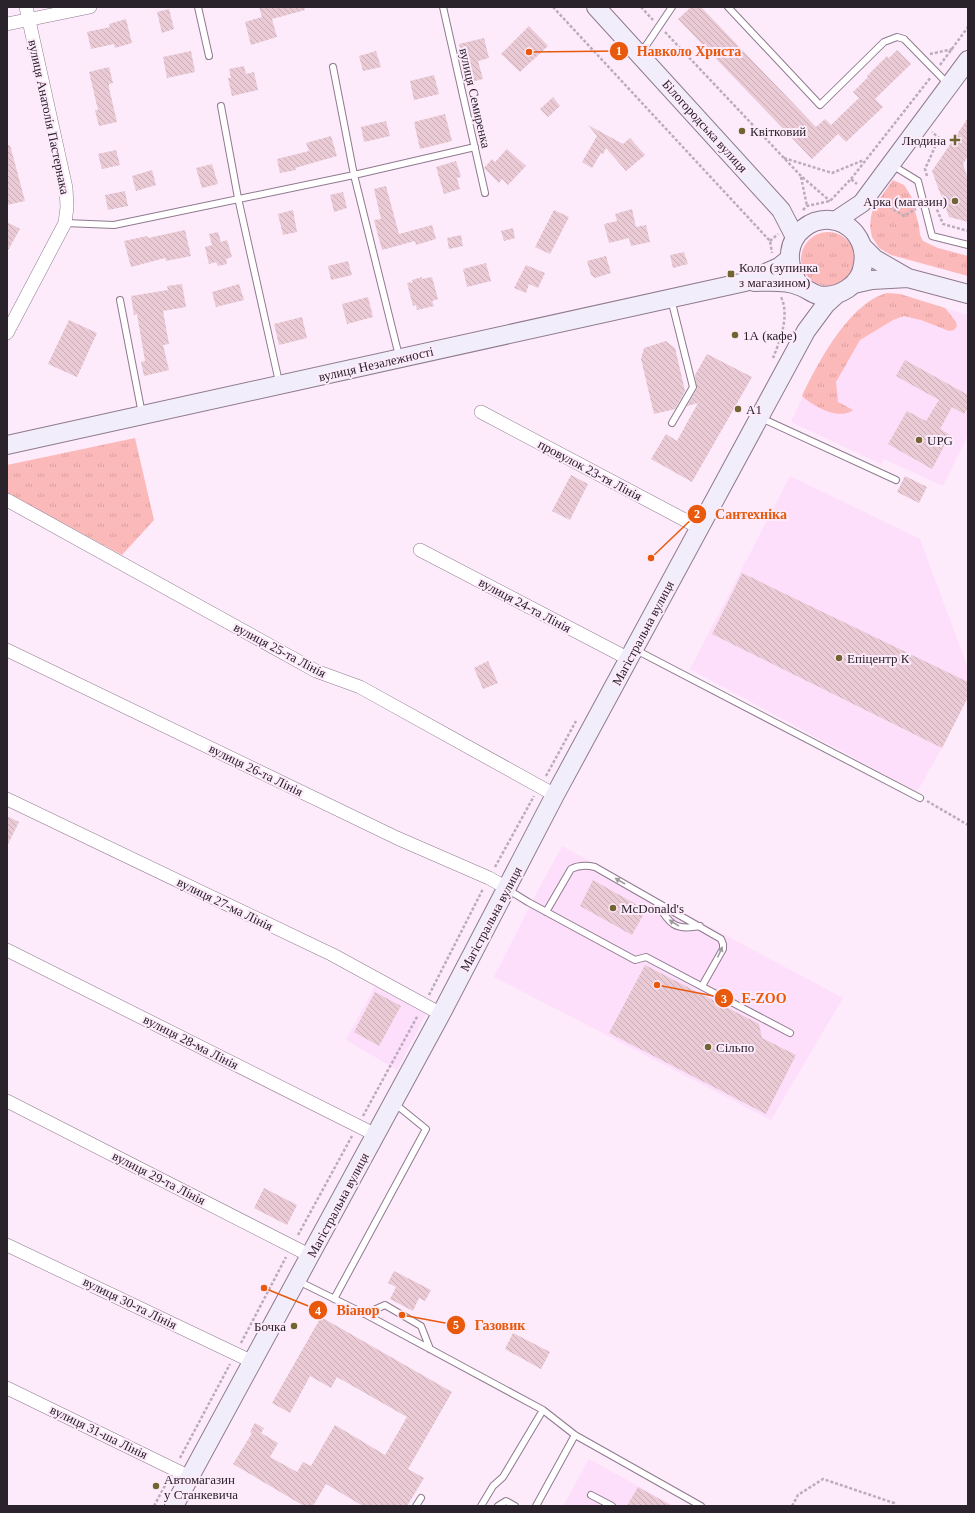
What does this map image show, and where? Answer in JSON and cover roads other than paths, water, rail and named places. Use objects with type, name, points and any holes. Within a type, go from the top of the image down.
[{"type":"main road","name":"Білогородська вулиця","points":[[596,7],[782,210]]},
{"type":"main road","points":[[835,221],[862,203],[892,165],[968,60]]},
{"type":"main road","points":[[745,282],[784,283],[802,287],[818,295],[828,296],[846,290],[854,284],[863,267],[864,257],[860,242],[862,203]]},
{"type":"main road","points":[[782,210],[810,224]]},
{"type":"main road","points":[[782,210],[795,238]]},
{"type":"main road","points":[[806,332],[807,314],[802,287],[790,269],[789,259],[791,244],[802,230],[810,224],[823,221],[835,221],[848,228],[875,259],[908,278],[968,294]]},
{"type":"main road","points":[[745,282],[779,268],[789,259]]},
{"type":"main road","points":[[854,284],[872,280],[908,278]]},
{"type":"main road","name":"вулиця Незалежності","points":[[7,445],[745,282]]},
{"type":"main road","name":"Магістральна вулиця","points":[[174,1506],[376,1135],[555,795],[806,332],[826,304],[837,294]]},
{"type":"street","points":[[7,24],[27,13],[90,7]]},
{"type":"street","name":"вулиця Анатолія Пастернака","points":[[7,333],[65,223],[67,207],[66,188],[27,13]]},
{"type":"street","name":"провулок 23-тя Лінія","points":[[481,412],[700,528]]},
{"type":"street","name":"вулиця 25-та Лінія","points":[[7,500],[316,671],[360,687],[555,795]]},
{"type":"street","name":"вулиця 24-та Лінія","points":[[420,550],[632,654]]},
{"type":"street","name":"вулиця 26-та Лінія","points":[[7,650],[398,838],[489,878],[507,888]]},
{"type":"street","name":"вулиця 27-ма Лінія","points":[[7,799],[333,955],[441,1014]]},
{"type":"street","name":"вулиця 28-ма Лінія","points":[[7,950],[376,1135]]},
{"type":"street","name":"вулиця 29-та Лінія","points":[[7,1101],[310,1256]]},
{"type":"street","name":"вулиця 30-та Лінія","points":[[7,1245],[253,1362]]},
{"type":"street","name":"вулиця 31-ша Лінія","points":[[7,1388],[190,1477]]},
{"type":"lane","points":[[198,7],[209,56]]},
{"type":"lane","name":"вулиця Семиренка","points":[[443,7],[485,194]]},
{"type":"lane","points":[[640,54],[660,27],[672,7]]},
{"type":"lane","points":[[728,7],[820,104],[884,42],[890,38],[897,37],[904,39],[950,86]]},
{"type":"lane","points":[[332,67],[354,175],[400,358]]},
{"type":"lane","points":[[220,106],[238,198],[280,385]]},
{"type":"lane","points":[[65,223],[114,225],[354,175],[475,147]]},
{"type":"lane","points":[[892,165],[918,181],[932,236],[968,244]]},
{"type":"lane","points":[[671,299],[693,387],[672,423]]},
{"type":"lane","points":[[120,300],[142,415]]},
{"type":"lane","points":[[760,417],[783,429],[896,480]]},
{"type":"lane","points":[[632,654],[920,798]]},
{"type":"lane","points":[[546,912],[571,869],[586,865],[595,867],[717,936],[723,944],[723,948],[702,986]]},
{"type":"lane","points":[[507,888],[546,912],[635,960],[646,957],[790,1032]]},
{"type":"lane","points":[[657,902],[669,921],[682,928],[700,926]]},
{"type":"lane","points":[[334,1299],[426,1128],[393,1103]]},
{"type":"lane","points":[[297,1280],[365,1314],[543,1410],[575,1435],[701,1506]]},
{"type":"lane","points":[[365,1314],[385,1305],[421,1326],[430,1349]]},
{"type":"lane","points":[[481,1506],[492,1486],[503,1477],[543,1410]]},
{"type":"lane","points":[[536,1506],[575,1435]]},
{"type":"lane","points":[[591,1495],[612,1506]]},
{"type":"lane","points":[[416,1506],[421,1498]]},
{"type":"lane","points":[[498,1506],[506,1501],[515,1506]]},
{"type":"place","name":"Навколо Христа","points":[[529,52]]},
{"type":"place","name":"Квітковий","points":[[742,131]]},
{"type":"place","name":"Людина","points":[[955,140]]},
{"type":"place","name":"Арка (магазин)","points":[[955,201]]},
{"type":"place","name":"Коло (зупинка з магазином)","points":[[731,274]]},
{"type":"place","name":"1А (кафе)","points":[[735,335]]},
{"type":"place","name":"А1","points":[[738,409]]},
{"type":"place","name":"UPG","points":[[919,440]]},
{"type":"place","name":"Сантехніка","points":[[651,558]]},
{"type":"place","name":"Епіцентр К","points":[[839,658]]},
{"type":"place","name":"McDonald's","points":[[613,908]]},
{"type":"place","name":"E-ZOO","points":[[657,985]]},
{"type":"place","name":"Сільпо","points":[[708,1047]]},
{"type":"place","name":"Віанор","points":[[264,1288]]},
{"type":"place","name":"Газовик","points":[[402,1315]]},
{"type":"place","name":"Бочка","points":[[294,1326]]},
{"type":"place","name":"Автомагазин у Станкевича","points":[[156,1486]]}]
